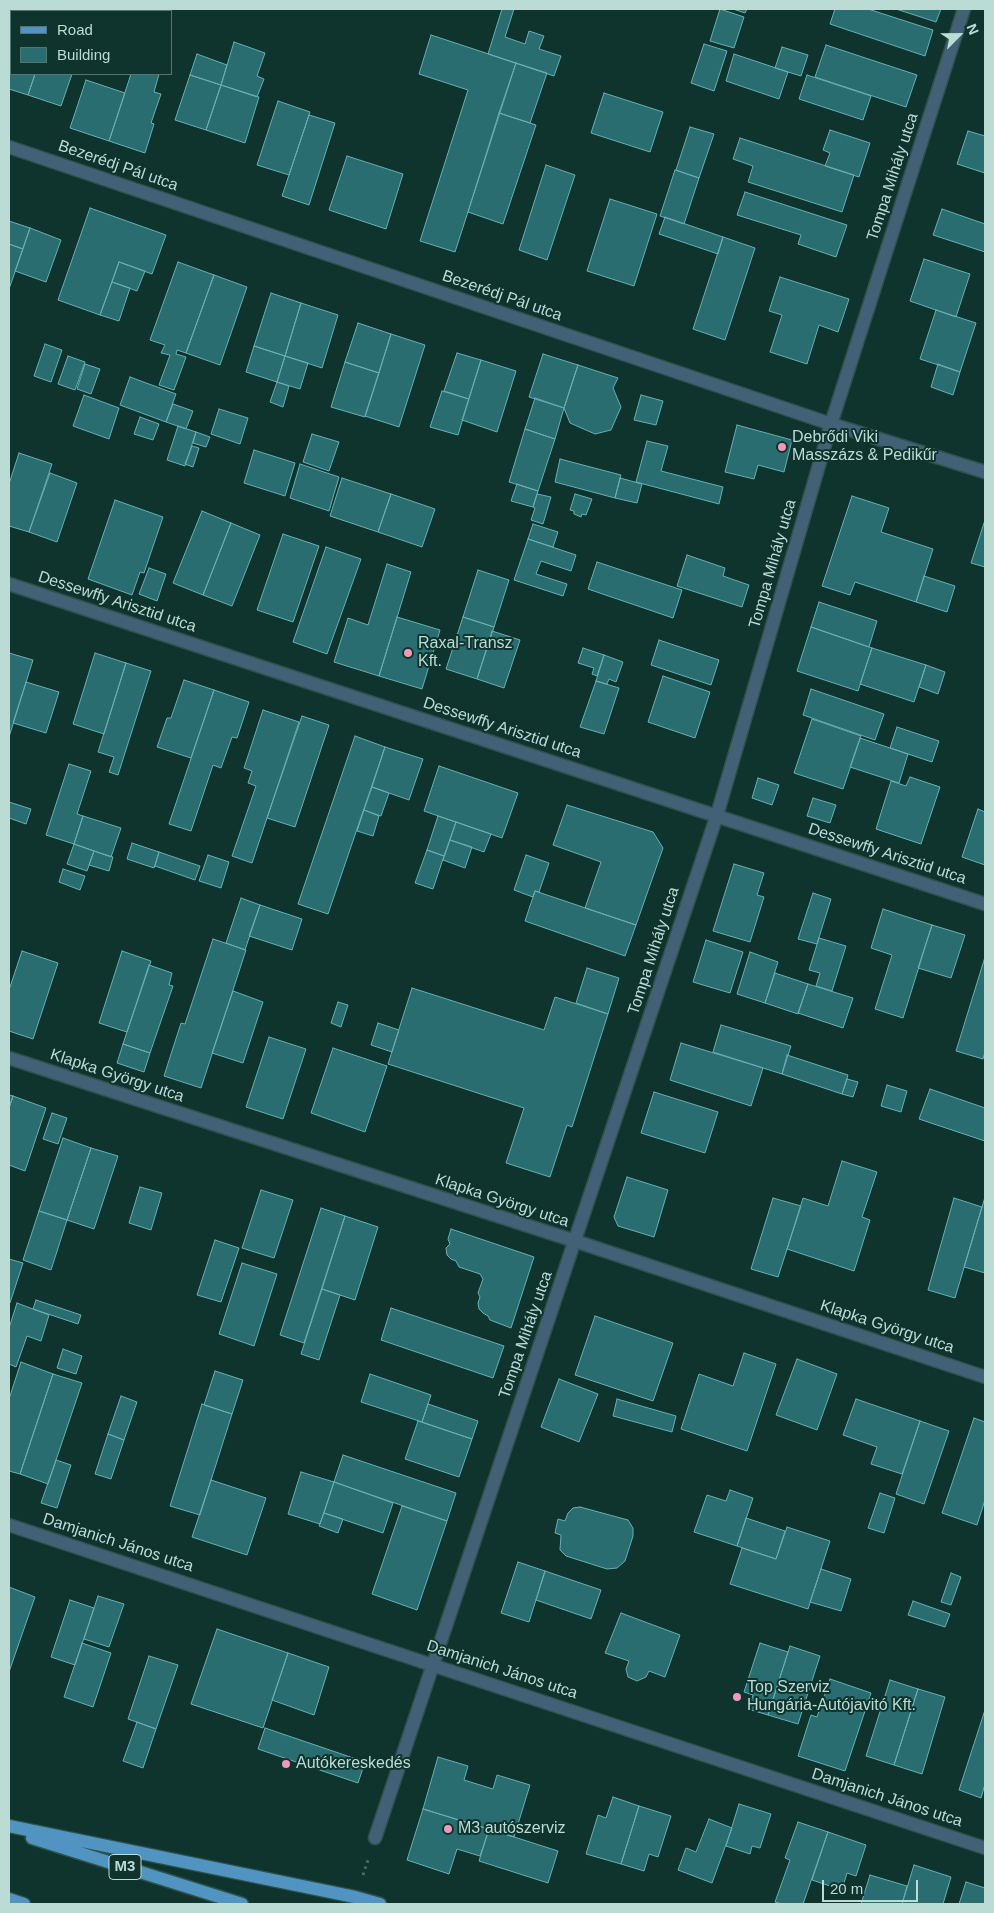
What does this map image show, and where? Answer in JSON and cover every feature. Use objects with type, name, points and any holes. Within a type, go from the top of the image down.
[{"type":"main road","points":[[9,1826],[355,1897],[380,1904]]},
{"type":"main road","name":"M3","points":[[9,1830],[242,1904]]},
{"type":"main road","points":[[9,1899],[24,1904]]},
{"type":"street","name":"Tompa Mihály utca","points":[[375,1838],[717,815],[831,424],[964,9]]},
{"type":"street","name":"Bezerédj Pál utca","points":[[9,147],[831,424],[985,472]]},
{"type":"street","name":"Dessewffy Arisztid utca","points":[[9,584],[985,904]]},
{"type":"street","name":"Klapka György utca","points":[[9,1058],[574,1241],[985,1377]]},
{"type":"street","name":"Damjanich János utca","points":[[9,1524],[985,1848]]},
{"type":"path","points":[[355,1897],[375,1838]]},
{"type":"building","points":[[9,9],[29,9],[10,10],[9,26]]},
{"type":"building","points":[[502,9],[514,9],[505,37],[525,44],[529,31],[544,36],[539,49],[561,56],[554,76],[488,54]]},
{"type":"building","points":[[720,9],[744,17],[734,48],[710,41]]},
{"type":"building","points":[[733,9],[747,9],[745,13]]},
{"type":"building","points":[[835,9],[868,9],[933,30],[925,56],[830,24]]},
{"type":"building","points":[[896,9],[941,9],[936,22]]},
{"type":"building","points":[[431,35],[516,63],[455,252],[420,241],[468,90],[419,74]]},
{"type":"building","points":[[234,42],[265,53],[257,76],[264,79],[257,97],[221,85]]},
{"type":"building","points":[[704,44],[727,51],[714,91],[691,83]]},
{"type":"building","points":[[826,45],[917,75],[906,107],[815,77]]},
{"type":"building","points":[[782,47],[808,55],[801,76],[775,68]]},
{"type":"building","points":[[197,54],[227,65],[221,85],[190,75]]},
{"type":"building","points":[[734,54],[788,72],[779,99],[726,81]]},
{"type":"building","points":[[10,55],[10,75],[35,75],[28,95],[9,89]]},
{"type":"building","points":[[516,63],[547,73],[530,123],[499,113]]},
{"type":"building","points":[[35,75],[72,75],[61,106],[28,95]]},
{"type":"building","points":[[131,75],[159,75],[154,92],[161,94],[151,123],[154,124],[145,153],[109,141]]},
{"type":"building","points":[[190,75],[221,85],[206,130],[175,120]]},
{"type":"building","points":[[807,75],[871,96],[863,120],[799,99]]},
{"type":"building","points":[[86,80],[125,93],[109,141],[70,128]]},
{"type":"building","points":[[221,85],[259,97],[245,143],[206,130]]},
{"type":"building","points":[[604,93],[663,112],[650,152],[591,133]]},
{"type":"building","points":[[278,101],[310,112],[289,175],[257,165]]},
{"type":"building","points":[[499,113],[536,125],[503,224],[468,212]]},
{"type":"building","points":[[309,115],[335,123],[309,205],[282,196]]},
{"type":"building","points":[[690,127],[714,134],[699,178],[676,170]]},
{"type":"building","points":[[830,130],[870,143],[859,177],[825,166],[830,153],[823,150]]},
{"type":"building","points":[[968,131],[985,136],[985,173],[957,164]]},
{"type":"building","points":[[740,138],[854,175],[842,212],[748,182],[753,166],[733,159]]},
{"type":"building","points":[[347,156],[403,174],[386,229],[329,210]]},
{"type":"building","points":[[546,165],[575,175],[547,260],[519,250]]},
{"type":"building","points":[[675,170],[699,178],[684,224],[660,216]]},
{"type":"building","points":[[745,192],[847,225],[836,257],[798,244],[801,235],[737,215]]},
{"type":"building","points":[[610,199],[657,214],[634,286],[587,271]]},
{"type":"building","points":[[90,208],[166,235],[152,274],[119,262],[100,315],[58,300]]},
{"type":"building","points":[[942,209],[985,224],[985,252],[933,235]]},
{"type":"building","points":[[665,217],[723,237],[718,254],[659,234]]},
{"type":"building","points":[[9,221],[30,228],[23,249],[9,244]]},
{"type":"building","points":[[30,228],[61,240],[46,282],[15,271]]},
{"type":"building","points":[[723,237],[755,248],[725,340],[693,329]]},
{"type":"building","points":[[9,244],[23,249],[9,289]]},
{"type":"building","points":[[924,259],[970,274],[956,317],[910,301]]},
{"type":"building","points":[[119,262],[145,271],[137,291],[112,282]]},
{"type":"building","points":[[178,262],[214,275],[186,353],[177,350],[176,354],[186,357],[174,390],[159,385],[170,355],[161,353],[165,345],[150,340]]},
{"type":"building","points":[[214,275],[247,287],[220,365],[186,353]]},
{"type":"building","points":[[780,277],[849,299],[838,332],[819,325],[807,364],[770,352],[782,315],[769,311]]},
{"type":"building","points":[[112,282],[130,288],[119,321],[100,315]]},
{"type":"building","points":[[271,293],[301,303],[285,356],[254,346]]},
{"type":"building","points":[[301,303],[338,315],[322,368],[285,356]]},
{"type":"building","points":[[936,310],[976,323],[960,372],[920,359]]},
{"type":"building","points":[[358,323],[391,334],[379,373],[345,362]]},
{"type":"building","points":[[391,334],[425,345],[399,427],[365,416]]},
{"type":"building","points":[[45,344],[62,350],[51,382],[34,376]]},
{"type":"building","points":[[254,346],[285,356],[277,382],[246,372]]},
{"type":"building","points":[[457,353],[481,360],[469,399],[444,391]]},
{"type":"building","points":[[543,354],[578,365],[564,408],[529,397]]},
{"type":"building","points":[[68,356],[85,362],[75,390],[58,384]]},
{"type":"building","points":[[285,356],[308,363],[300,389],[277,382]]},
{"type":"building","points":[[481,360],[516,371],[497,432],[462,420]]},
{"type":"building","points":[[345,362],[379,373],[365,417],[331,407]]},
{"type":"building","points":[[85,364],[100,369],[91,394],[77,389]]},
{"type":"building","points":[[938,364],[960,372],[953,395],[931,387]]},
{"type":"building","points":[[578,365],[618,378],[613,388],[621,407],[611,430],[595,434],[570,423],[564,408]]},
{"type":"building","points":[[130,377],[176,394],[166,422],[120,405]]},
{"type":"building","points":[[277,382],[289,386],[283,407],[270,402]]},
{"type":"building","points":[[442,391],[469,399],[458,435],[430,427]]},
{"type":"building","points":[[84,395],[119,408],[109,439],[73,426]]},
{"type":"building","points":[[641,395],[663,401],[656,425],[634,420]]},
{"type":"building","points":[[535,398],[564,408],[555,439],[525,429]]},
{"type":"building","points":[[173,404],[193,411],[186,429],[166,422]]},
{"type":"building","points":[[219,409],[248,418],[240,444],[211,434]]},
{"type":"building","points":[[140,417],[159,424],[153,440],[134,434]]},
{"type":"building","points":[[737,425],[792,440],[784,472],[758,465],[754,479],[725,472]]},
{"type":"building","points":[[178,426],[196,432],[185,466],[167,460]]},
{"type":"building","points":[[525,429],[555,439],[538,491],[509,482]]},
{"type":"building","points":[[196,432],[210,437],[206,447],[193,443]]},
{"type":"building","points":[[312,434],[339,442],[329,471],[303,462]]},
{"type":"building","points":[[647,441],[668,446],[661,471],[723,487],[719,504],[636,482]]},
{"type":"building","points":[[192,446],[199,448],[193,467],[185,464]]},
{"type":"building","points":[[254,450],[295,463],[285,496],[244,483]]},
{"type":"building","points":[[19,453],[52,464],[29,532],[9,526],[9,484]]},
{"type":"building","points":[[560,459],[621,475],[615,498],[555,482]]},
{"type":"building","points":[[300,464],[339,477],[329,511],[290,498]]},
{"type":"building","points":[[50,473],[77,483],[57,542],[29,532]]},
{"type":"building","points":[[342,478],[391,494],[378,532],[330,516]]},
{"type":"building","points":[[620,478],[642,484],[637,503],[615,498]]},
{"type":"building","points":[[517,484],[538,491],[533,507],[511,501]]},
{"type":"building","points":[[391,494],[435,509],[422,547],[378,532]]},
{"type":"building","points":[[537,494],[551,497],[543,524],[531,520]]},
{"type":"building","points":[[575,494],[592,499],[586,515],[582,514],[581,517],[570,510]]},
{"type":"building","points":[[852,496],[889,508],[881,532],[933,549],[916,602],[855,582],[850,595],[822,586]]},
{"type":"building","points":[[115,500],[163,517],[144,573],[140,572],[132,595],[88,579]]},
{"type":"building","points":[[202,511],[231,523],[203,595],[173,583]]},
{"type":"building","points":[[985,520],[985,567],[971,563]]},
{"type":"building","points":[[231,523],[260,535],[232,606],[203,595]]},
{"type":"building","points":[[533,524],[558,532],[553,547],[528,539]]},
{"type":"building","points":[[283,534],[319,546],[293,622],[257,610]]},
{"type":"building","points":[[528,539],[576,555],[571,571],[541,561],[536,574],[567,584],[563,596],[514,580]]},
{"type":"building","points":[[326,547],[361,559],[327,654],[293,642]]},
{"type":"building","points":[[687,555],[725,568],[723,576],[749,585],[742,607],[677,586]]},
{"type":"building","points":[[597,562],[682,590],[673,618],[588,589]]},
{"type":"building","points":[[387,564],[411,572],[379,676],[334,662],[348,618],[368,625]]},
{"type":"building","points":[[149,568],[166,574],[157,601],[139,594]]},
{"type":"building","points":[[478,570],[509,580],[494,627],[463,617]]},
{"type":"building","points":[[924,576],[955,586],[947,612],[916,602]]},
{"type":"building","points":[[819,602],[877,621],[869,647],[811,627]]},
{"type":"building","points":[[397,617],[440,630],[422,689],[379,676]]},
{"type":"building","points":[[463,617],[494,627],[477,679],[446,669]]},
{"type":"building","points":[[811,627],[872,648],[858,691],[797,671]]},
{"type":"building","points":[[492,631],[520,640],[504,688],[477,679]]},
{"type":"building","points":[[659,640],[719,660],[711,685],[651,665]]},
{"type":"building","points":[[583,648],[604,655],[597,676],[592,674],[594,668],[578,663]]},
{"type":"building","points":[[872,648],[926,665],[914,702],[860,684]]},
{"type":"building","points":[[9,653],[33,660],[9,737]]},
{"type":"building","points":[[95,653],[126,663],[104,734],[73,724]]},
{"type":"building","points":[[604,655],[623,662],[616,682],[609,679],[607,684],[596,681]]},
{"type":"building","points":[[126,663],[151,671],[118,775],[109,772],[114,757],[98,752]]},
{"type":"building","points":[[926,665],[945,672],[938,694],[919,687]]},
{"type":"building","points":[[663,676],[710,692],[695,738],[648,722]]},
{"type":"building","points":[[184,680],[214,690],[191,758],[157,747],[167,718],[171,718]]},
{"type":"building","points":[[596,681],[619,688],[604,734],[580,727]]},
{"type":"building","points":[[26,682],[59,692],[46,733],[13,723]]},
{"type":"building","points":[[811,689],[884,714],[875,740],[803,715]]},
{"type":"building","points":[[214,690],[249,702],[237,738],[232,737],[221,768],[213,765],[191,831],[169,824]]},
{"type":"building","points":[[263,710],[299,722],[252,863],[232,856],[256,786],[248,783],[252,771],[244,768]]},
{"type":"building","points":[[302,716],[329,725],[295,827],[267,818]]},
{"type":"building","points":[[812,719],[861,736],[843,789],[794,773]]},
{"type":"building","points":[[897,727],[939,741],[932,762],[890,748]]},
{"type":"building","points":[[355,736],[385,747],[328,914],[298,904]]},
{"type":"building","points":[[860,738],[908,754],[899,783],[850,767]]},
{"type":"building","points":[[385,747],[423,759],[409,800],[372,787]]},
{"type":"building","points":[[69,764],[91,771],[77,814],[83,816],[74,844],[46,835]]},
{"type":"building","points":[[439,766],[518,793],[502,838],[424,811]]},
{"type":"building","points":[[910,777],[940,787],[921,844],[876,829],[891,781],[906,786]]},
{"type":"building","points":[[758,778],[779,785],[772,805],[752,798]]},
{"type":"building","points":[[372,787],[389,793],[381,816],[364,810]]},
{"type":"building","points":[[813,798],[836,805],[830,823],[807,816]]},
{"type":"building","points":[[9,802],[31,809],[26,824],[9,818]]},
{"type":"building","points":[[567,805],[653,832],[663,848],[636,925],[585,908],[601,862],[553,845]]},
{"type":"building","points":[[978,809],[985,812],[985,865],[962,857]]},
{"type":"building","points":[[364,810],[379,816],[373,836],[357,831]]},
{"type":"building","points":[[83,816],[121,828],[111,857],[74,844]]},
{"type":"building","points":[[438,816],[456,822],[444,856],[427,850]]},
{"type":"building","points":[[456,822],[491,834],[484,852],[450,840]]},
{"type":"building","points":[[450,840],[472,847],[465,868],[443,860]]},
{"type":"building","points":[[132,843],[159,852],[154,868],[127,859]]},
{"type":"building","points":[[74,844],[94,851],[87,871],[67,864]]},
{"type":"building","points":[[427,850],[444,856],[433,889],[415,883]]},
{"type":"building","points":[[94,851],[113,857],[109,871],[89,865]]},
{"type":"building","points":[[159,852],[200,866],[195,880],[155,866]]},
{"type":"building","points":[[208,855],[229,862],[221,888],[199,881]]},
{"type":"building","points":[[526,855],[549,863],[539,892],[535,891],[533,897],[514,890]]},
{"type":"building","points":[[734,864],[764,873],[757,895],[764,897],[750,942],[713,931]]},
{"type":"building","points":[[63,869],[85,876],[80,890],[59,882]]},
{"type":"building","points":[[535,891],[636,925],[625,956],[525,921]]},
{"type":"building","points":[[813,893],[831,899],[817,944],[798,939]]},
{"type":"building","points":[[241,898],[260,905],[245,950],[226,943]]},
{"type":"building","points":[[260,905],[302,919],[292,950],[249,936]]},
{"type":"building","points":[[883,909],[932,925],[903,1018],[875,1009],[892,955],[871,948]]},
{"type":"building","points":[[932,925],[965,935],[951,978],[918,968]]},
{"type":"building","points":[[819,938],[846,946],[832,991],[816,986],[820,973],[809,970]]},
{"type":"building","points":[[213,939],[246,950],[201,1088],[164,1076],[181,1023],[185,1024]]},
{"type":"building","points":[[706,940],[743,952],[730,993],[693,982]]},
{"type":"building","points":[[22,951],[58,963],[33,1039],[9,1031],[9,990]]},
{"type":"building","points":[[122,951],[151,961],[127,1032],[99,1023]]},
{"type":"building","points":[[750,952],[778,962],[765,1003],[737,994]]},
{"type":"building","points":[[985,957],[985,1052],[983,1059],[956,1051]]},
{"type":"building","points":[[149,965],[172,973],[169,985],[173,986],[150,1053],[123,1044]]},
{"type":"building","points":[[587,968],[619,978],[608,1014],[576,1003]]},
{"type":"building","points":[[775,973],[808,984],[798,1014],[765,1003]]},
{"type":"building","points":[[808,984],[853,998],[843,1028],[798,1013]]},
{"type":"building","points":[[412,988],[544,1030],[555,997],[608,1014],[572,1127],[567,1125],[550,1177],[506,1163],[524,1108],[388,1064]]},
{"type":"building","points":[[233,991],[263,1002],[243,1063],[212,1053]]},
{"type":"building","points":[[338,1002],[348,1005],[341,1027],[331,1023]]},
{"type":"building","points":[[378,1023],[399,1030],[392,1052],[371,1045]]},
{"type":"building","points":[[721,1025],[791,1046],[782,1074],[713,1052]]},
{"type":"building","points":[[269,1037],[306,1049],[283,1119],[246,1107]]},
{"type":"building","points":[[681,1043],[763,1068],[751,1106],[670,1080]]},
{"type":"building","points":[[123,1044],[150,1053],[144,1072],[117,1063]]},
{"type":"building","points":[[333,1048],[387,1066],[365,1132],[311,1113]]},
{"type":"building","points":[[787,1055],[848,1075],[842,1094],[782,1074]]},
{"type":"building","points":[[847,1079],[858,1082],[853,1097],[842,1094]]},
{"type":"building","points":[[887,1085],[907,1091],[901,1112],[881,1106]]},
{"type":"building","points":[[930,1089],[985,1108],[985,1141],[919,1119]]},
{"type":"building","points":[[654,1092],[718,1112],[705,1153],[641,1133]]},
{"type":"building","points":[[9,1095],[13,1096],[9,1108]]},
{"type":"building","points":[[13,1096],[46,1108],[25,1171],[9,1165],[9,1108]]},
{"type":"building","points":[[52,1113],[67,1118],[58,1144],[43,1139]]},
{"type":"building","points":[[63,1138],[91,1148],[67,1220],[39,1211]]},
{"type":"building","points":[[91,1148],[118,1156],[94,1229],[67,1220]]},
{"type":"building","points":[[842,1161],[877,1172],[862,1217],[870,1220],[854,1271],[787,1249],[803,1198],[828,1206]]},
{"type":"building","points":[[627,1177],[668,1190],[654,1237],[618,1226],[614,1217]]},
{"type":"building","points":[[140,1187],[162,1193],[151,1230],[129,1223]]},
{"type":"building","points":[[261,1190],[293,1200],[274,1258],[242,1248]]},
{"type":"building","points":[[985,1197],[985,1273],[964,1267]]},
{"type":"building","points":[[773,1198],[801,1206],[778,1277],[751,1269]]},
{"type":"building","points":[[954,1198],[982,1207],[955,1298],[928,1290]]},
{"type":"building","points":[[321,1208],[345,1216],[304,1343],[280,1335]]},
{"type":"building","points":[[39,1211],[67,1220],[51,1270],[23,1260]]},
{"type":"building","points":[[345,1216],[378,1227],[355,1300],[322,1289]]},
{"type":"building","points":[[451,1229],[534,1257],[511,1328],[490,1320],[479,1309],[480,1297],[478,1293],[483,1279],[480,1274],[459,1267],[456,1261],[447,1255],[446,1248],[450,1244],[448,1239]]},
{"type":"building","points":[[215,1240],[239,1248],[221,1302],[197,1295]]},
{"type":"building","points":[[9,1259],[23,1263],[10,1303],[9,1303]]},
{"type":"building","points":[[242,1263],[277,1274],[254,1346],[219,1334]]},
{"type":"building","points":[[322,1289],[340,1295],[319,1360],[301,1354]]},
{"type":"building","points":[[36,1300],[81,1315],[78,1324],[33,1309]]},
{"type":"building","points":[[17,1303],[49,1315],[41,1341],[27,1336],[16,1367],[9,1364],[9,1328]]},
{"type":"building","points":[[391,1308],[504,1346],[493,1378],[381,1340]]},
{"type":"building","points":[[595,1316],[673,1343],[653,1401],[575,1375]]},
{"type":"building","points":[[63,1349],[82,1356],[76,1374],[57,1368]]},
{"type":"building","points":[[744,1353],[776,1364],[747,1451],[681,1429],[699,1374],[733,1386]]},
{"type":"building","points":[[797,1359],[837,1374],[817,1430],[776,1415]]},
{"type":"building","points":[[21,1362],[53,1374],[20,1474],[9,1471],[9,1399]]},
{"type":"building","points":[[215,1371],[243,1380],[232,1414],[204,1405]]},
{"type":"building","points":[[53,1374],[82,1383],[48,1484],[20,1474]]},
{"type":"building","points":[[370,1374],[431,1395],[422,1422],[361,1402]]},
{"type":"building","points":[[559,1379],[598,1394],[579,1442],[541,1427]]},
{"type":"building","points":[[121,1396],[137,1402],[124,1440],[108,1434]]},
{"type":"building","points":[[617,1399],[676,1416],[672,1432],[613,1416]]},
{"type":"building","points":[[856,1399],[920,1421],[902,1474],[871,1464],[877,1447],[843,1435]]},
{"type":"building","points":[[202,1404],[232,1414],[200,1515],[170,1506]]},
{"type":"building","points":[[428,1404],[478,1421],[472,1439],[422,1422]]},
{"type":"building","points":[[974,1418],[985,1422],[985,1500],[977,1525],[942,1513]]},
{"type":"building","points":[[418,1421],[472,1439],[459,1477],[405,1459]]},
{"type":"building","points":[[920,1421],[949,1431],[924,1504],[896,1494]]},
{"type":"building","points":[[108,1434],[124,1440],[111,1479],[95,1474]]},
{"type":"building","points":[[343,1455],[456,1493],[447,1521],[334,1482]]},
{"type":"building","points":[[56,1460],[71,1465],[57,1508],[41,1503]]},
{"type":"building","points":[[301,1472],[334,1482],[320,1524],[288,1514]]},
{"type":"building","points":[[211,1480],[266,1498],[247,1555],[192,1537]]},
{"type":"building","points":[[334,1482],[393,1503],[383,1533],[324,1513]]},
{"type":"building","points":[[730,1490],[753,1498],[737,1546],[694,1532],[707,1495],[726,1501]]},
{"type":"building","points":[[880,1493],[895,1498],[884,1533],[868,1528]]},
{"type":"building","points":[[402,1506],[447,1521],[417,1610],[372,1594]]},
{"type":"building","points":[[580,1507],[628,1520],[633,1528],[633,1536],[625,1561],[617,1568],[607,1569],[566,1556],[560,1550],[561,1535],[555,1533],[558,1519],[565,1521],[568,1513],[573,1508]]},
{"type":"building","points":[[324,1513],[343,1519],[338,1533],[319,1526]]},
{"type":"building","points":[[746,1518],[785,1531],[776,1559],[737,1546]]},
{"type":"building","points":[[787,1527],[830,1541],[808,1609],[730,1584],[742,1548],[776,1559]]},
{"type":"building","points":[[518,1562],[545,1571],[529,1622],[501,1613]]},
{"type":"building","points":[[821,1569],[851,1579],[841,1611],[810,1602]]},
{"type":"building","points":[[545,1571],[601,1590],[591,1619],[536,1600]]},
{"type":"building","points":[[951,1573],[961,1577],[951,1605],[941,1602]]},
{"type":"building","points":[[9,1587],[35,1597],[9,1672]]},
{"type":"building","points":[[98,1596],[124,1604],[109,1647],[84,1639]]},
{"type":"building","points":[[70,1600],[94,1608],[75,1665],[51,1657]]},
{"type":"building","points":[[913,1601],[950,1614],[945,1627],[908,1615]]},
{"type":"building","points":[[621,1613],[680,1635],[665,1677],[649,1671],[646,1677],[637,1681],[628,1677],[626,1669],[629,1661],[605,1653]]},
{"type":"building","points":[[217,1629],[288,1653],[263,1728],[191,1704]]},
{"type":"building","points":[[82,1643],[111,1653],[93,1707],[64,1697]]},
{"type":"building","points":[[760,1643],[788,1652],[768,1715],[748,1709],[753,1695],[744,1692]]},
{"type":"building","points":[[790,1646],[820,1656],[798,1724],[768,1715]]},
{"type":"building","points":[[288,1653],[329,1667],[314,1715],[272,1700]]},
{"type":"building","points":[[149,1656],[178,1665],[156,1729],[128,1719]]},
{"type":"building","points":[[830,1679],[871,1693],[845,1771],[798,1756],[811,1715],[817,1717]]},
{"type":"building","points":[[890,1680],[918,1689],[894,1765],[866,1756]]},
{"type":"building","points":[[918,1689],[945,1697],[922,1774],[894,1765]]},
{"type":"building","points":[[985,1710],[985,1784],[981,1798],[959,1790]]},
{"type":"building","points":[[137,1722],[156,1729],[143,1768],[123,1761]]},
{"type":"building","points":[[265,1728],[365,1762],[358,1783],[258,1749]]},
{"type":"building","points":[[438,1757],[468,1766],[464,1780],[493,1789],[497,1775],[530,1785],[514,1837],[423,1809]]},
{"type":"building","points":[[613,1797],[639,1806],[621,1864],[586,1854],[598,1815],[606,1818]]},
{"type":"building","points":[[739,1804],[771,1814],[760,1848],[752,1846],[750,1854],[726,1846]]},
{"type":"building","points":[[639,1806],[671,1816],[658,1857],[649,1854],[644,1871],[621,1864]]},
{"type":"building","points":[[423,1809],[489,1829],[480,1856],[457,1849],[449,1874],[407,1860]]},
{"type":"building","points":[[709,1819],[732,1828],[712,1883],[678,1870],[686,1848],[696,1852]]},
{"type":"building","points":[[798,1822],[828,1832],[803,1904],[782,1904],[775,1902],[790,1860],[785,1858]]},
{"type":"building","points":[[489,1829],[558,1851],[548,1883],[479,1861]]},
{"type":"building","points":[[828,1832],[866,1845],[856,1876],[847,1873],[842,1890],[812,1880]]},
{"type":"building","points":[[914,1865],[951,1877],[943,1904],[902,1904]]},
{"type":"building","points":[[870,1875],[907,1886],[902,1904],[861,1904]]},
{"type":"building","points":[[966,1882],[985,1888],[985,1904],[959,1904]]},
{"type":"place","name":"Debrődi Viki Masszázs & Pedikűr","points":[[782,447]]},
{"type":"place","name":"Raxal-Transz Kft.","points":[[408,653]]},
{"type":"place","name":"Top Szerviz Hungária-Autójavitó Kft.","points":[[737,1697]]},
{"type":"place","name":"Autókereskedés","points":[[286,1764]]},
{"type":"place","name":"M3 autószerviz","points":[[448,1829]]}]
